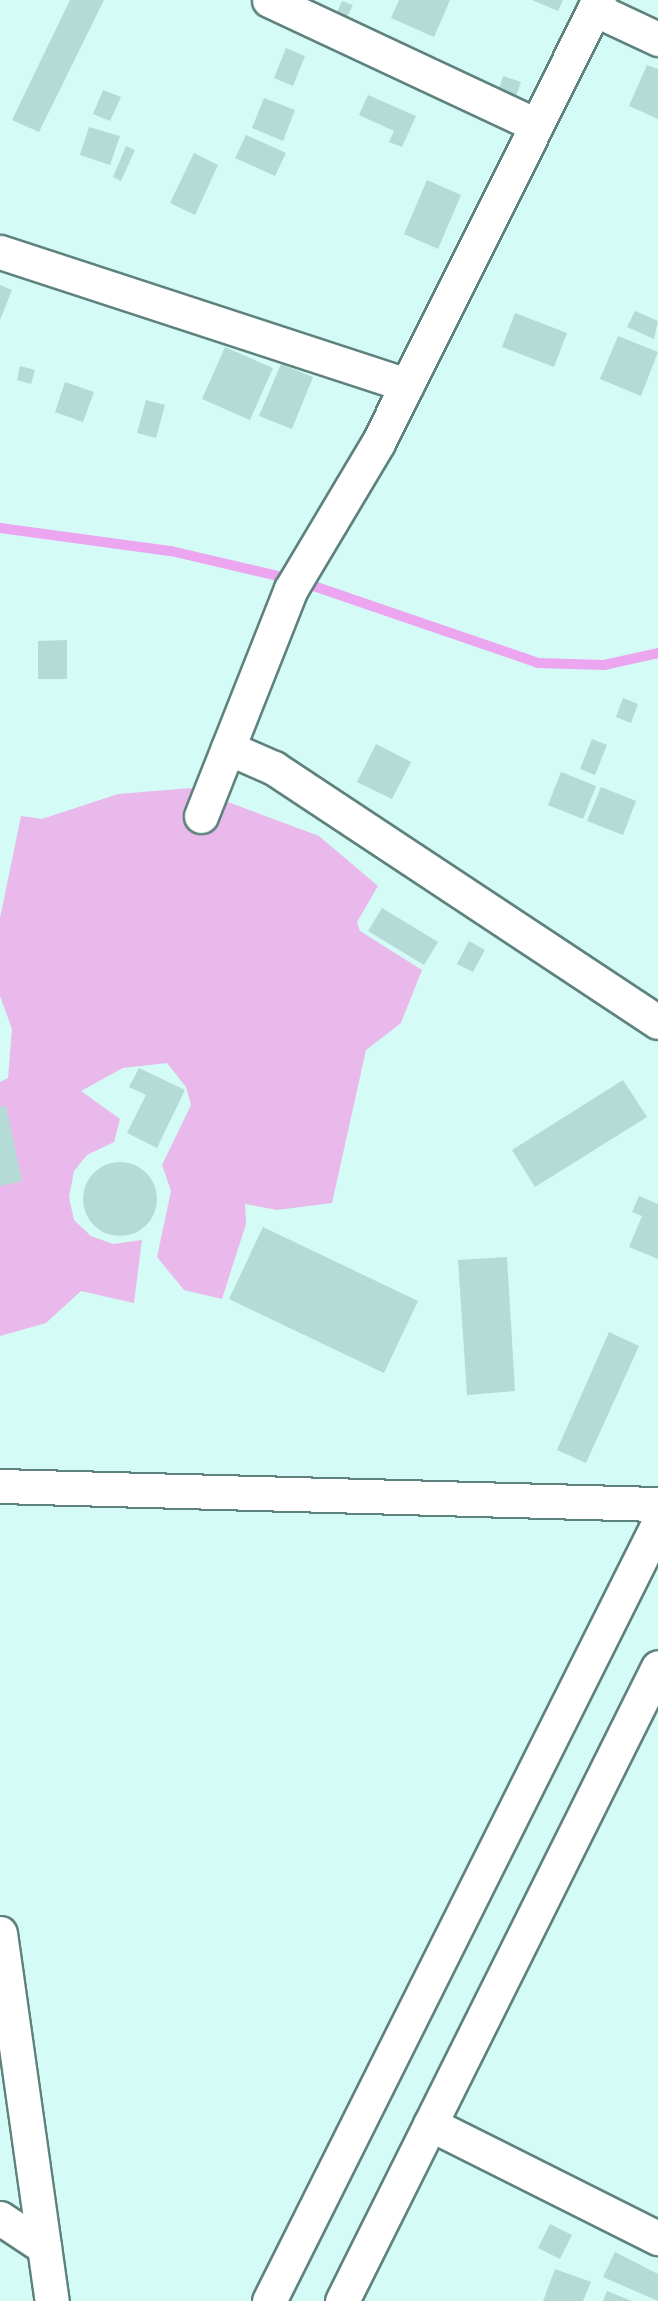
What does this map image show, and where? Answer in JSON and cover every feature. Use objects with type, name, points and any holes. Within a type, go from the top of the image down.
[{"type":"street","points":[[285,3],[536,125]]},
{"type":"street","points":[[201,816],[291,589],[407,385],[596,5],[658,39]]},
{"type":"street","points":[[0,252],[407,385]]},
{"type":"street","points":[[228,748],[274,768],[658,1022]]},
{"type":"street","points":[[0,1486],[658,1504]]},
{"type":"street","points":[[268,2301],[658,1524]]},
{"type":"street","points":[[342,2301],[658,1667]]},
{"type":"street","points":[[0,1933],[52,2301]]},
{"type":"street","points":[[430,2124],[658,2238]]},
{"type":"street","points":[[0,2218],[44,2247]]},
{"type":"shaded area","points":[[191,788],[319,836],[378,886],[357,922],[360,931],[422,970],[401,1023],[366,1050],[332,1203],[277,1210],[245,1204],[246,1224],[222,1299],[184,1290],[157,1257],[171,1191],[162,1165],[191,1105],[186,1087],[167,1063],[123,1068],[81,1091],[120,1119],[114,1142],[87,1155],[74,1171],[69,1197],[74,1220],[91,1236],[113,1244],[142,1240],[134,1303],[81,1291],[46,1323],[0,1336],[0,1082],[8,1078],[12,1029],[0,996],[0,918],[21,816],[42,819],[118,794]]},
{"type":"building","points":[[70,0],[104,0],[39,132],[12,120]]},
{"type":"building","points":[[399,0],[450,0],[434,37],[391,18]]},
{"type":"building","points":[[532,0],[563,0],[558,11]]},
{"type":"building","points":[[342,1],[353,5],[347,17],[337,12]]},
{"type":"building","points":[[286,48],[305,56],[293,86],[274,78]]},
{"type":"building","points":[[647,65],[658,69],[658,119],[629,106]]},
{"type":"building","points":[[503,76],[521,82],[516,96],[499,89]]},
{"type":"building","points":[[103,90],[121,97],[110,121],[93,114]]},
{"type":"building","points":[[368,95],[416,116],[402,147],[389,142],[394,131],[359,115]]},
{"type":"building","points":[[264,98],[295,110],[283,141],[252,128]]},
{"type":"building","points":[[89,127],[120,136],[110,165],[80,155]]},
{"type":"building","points":[[246,135],[286,153],[275,176],[235,158]]},
{"type":"building","points":[[126,146],[135,150],[121,181],[113,177]]},
{"type":"building","points":[[194,153],[218,165],[195,215],[170,203]]},
{"type":"building","points":[[427,180],[461,195],[438,249],[404,234]]},
{"type":"building","points":[[0,285],[12,290],[0,320]]},
{"type":"building","points":[[635,311],[658,321],[654,339],[627,327]]},
{"type":"building","points":[[515,313],[567,333],[554,367],[502,347]]},
{"type":"building","points":[[618,336],[658,352],[641,396],[600,379]]},
{"type":"building","points":[[225,347],[273,368],[250,420],[202,399]]},
{"type":"building","points":[[281,364],[313,377],[292,429],[259,416]]},
{"type":"building","points":[[20,366],[35,370],[31,384],[17,380]]},
{"type":"building","points":[[65,382],[94,392],[83,422],[55,412]]},
{"type":"building","points":[[146,400],[165,405],[156,438],[137,433]]},
{"type":"building","points":[[67,640],[67,679],[38,679],[38,641]]},
{"type":"building","points":[[623,698],[638,704],[631,723],[616,717]]},
{"type":"building","points":[[592,739],[607,745],[595,775],[580,769]]},
{"type":"building","points":[[376,744],[411,762],[392,799],[357,782]]},
{"type":"building","points":[[561,772],[596,786],[583,819],[548,805]]},
{"type":"building","points":[[601,787],[636,801],[623,835],[587,821]]},
{"type":"building","points":[[382,908],[438,942],[424,965],[368,931]]},
{"type":"building","points":[[469,941],[485,950],[473,972],[457,964]]},
{"type":"building","points":[[139,1068],[185,1090],[157,1148],[127,1133],[146,1095],[129,1087]]},
{"type":"building","points":[[623,1080],[647,1117],[535,1187],[512,1150]]},
{"type":"building","points":[[6,1106],[22,1181],[0,1186],[0,1107]]},
{"type":"building","points":[[120,1162],[141,1168],[151,1178],[157,1199],[151,1220],[141,1230],[120,1236],[99,1230],[89,1220],[83,1199],[89,1178],[99,1168]]},
{"type":"building","points":[[639,1196],[658,1204],[658,1259],[629,1247],[642,1216],[632,1212]]},
{"type":"building","points":[[263,1227],[418,1301],[384,1373],[229,1299]]},
{"type":"building","points":[[507,1257],[515,1391],[467,1395],[458,1260]]},
{"type":"building","points":[[609,1332],[639,1346],[586,1463],[557,1450]]},
{"type":"building","points":[[550,2224],[572,2235],[560,2259],[538,2248]]},
{"type":"building","points":[[615,2252],[658,2274],[658,2301],[603,2277]]},
{"type":"building","points":[[555,2269],[591,2282],[583,2301],[543,2301]]},
{"type":"building","points":[[607,2291],[632,2301],[603,2301]]},
{"type":"waterway","points":[[0,528],[171,551],[296,580],[538,663],[604,665],[658,653]]}]
